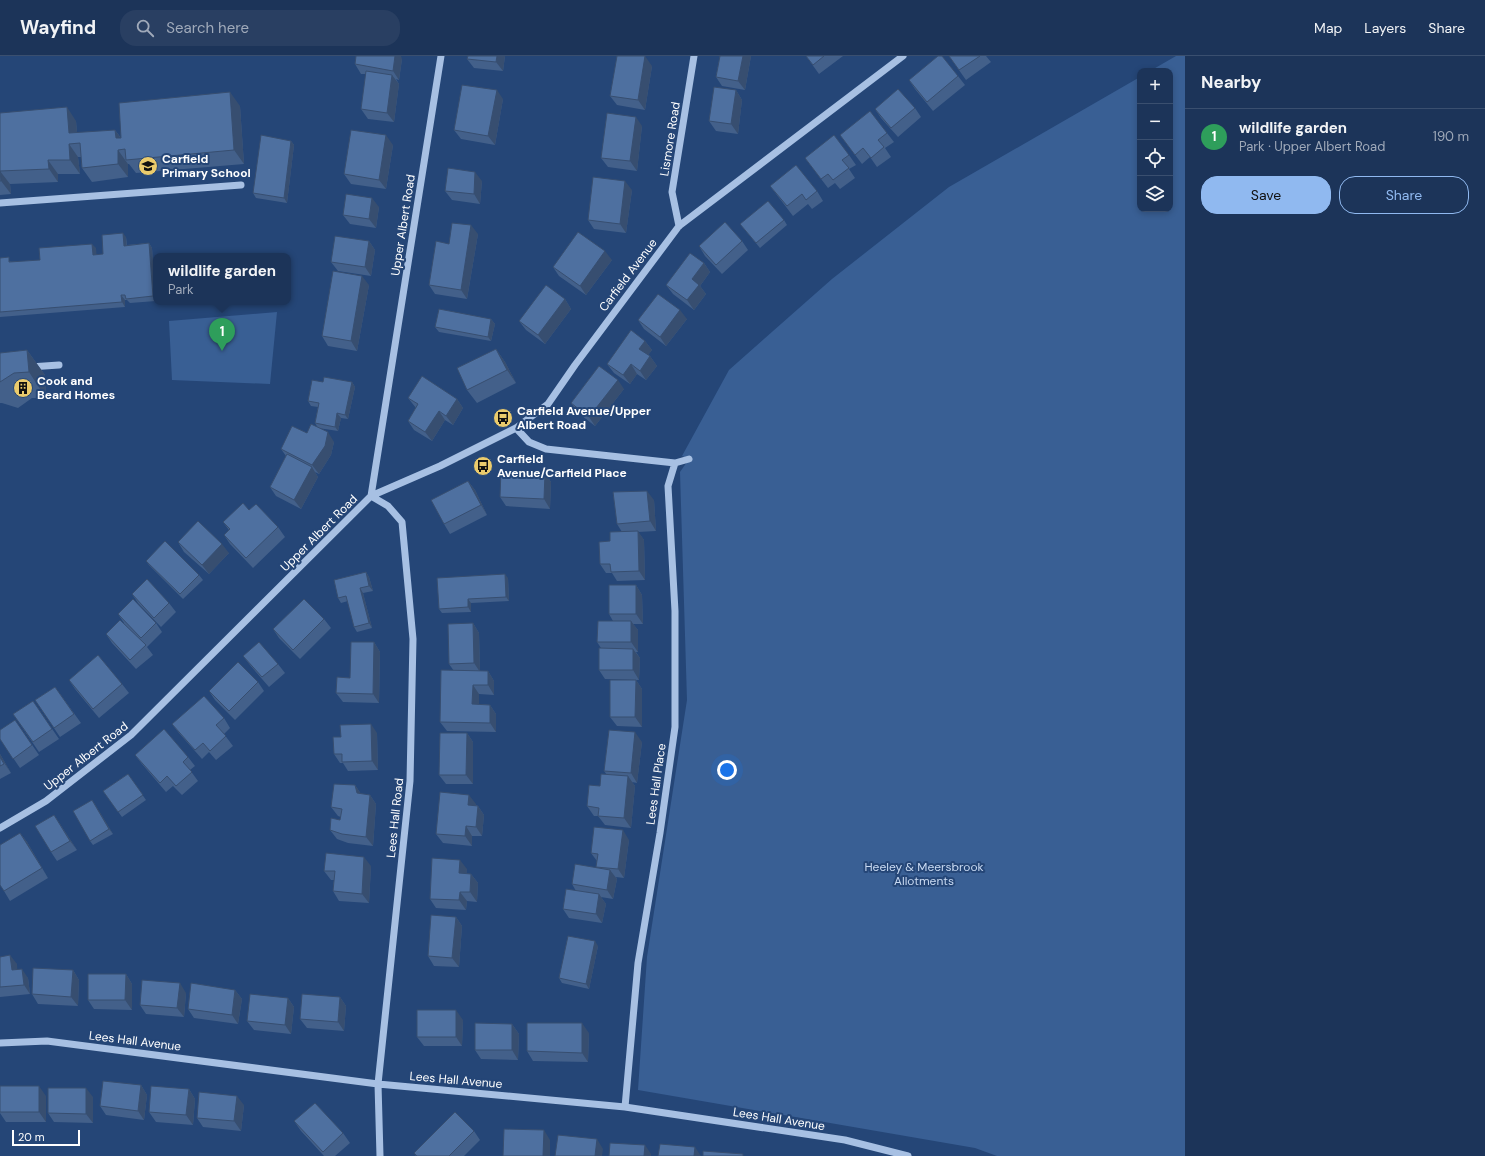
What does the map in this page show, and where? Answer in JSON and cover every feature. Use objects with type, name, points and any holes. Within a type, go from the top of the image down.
[{"type":"street","name":"Upper Albert Road","points":[[0,828],[46,801],[131,735],[371,496],[441,56]]},
{"type":"street","name":"Lismore Road","points":[[679,226],[672,192],[694,56]]},
{"type":"street","name":"Carfield Avenue","points":[[371,496],[440,466],[516,428],[548,404],[575,364],[679,226],[903,56]]},
{"type":"street","points":[[0,203],[241,185]]},
{"type":"street","points":[[22,368],[59,364]]},
{"type":"street","points":[[516,428],[529,442],[546,449],[675,463],[689,458]]},
{"type":"street","name":"Lees Hall Place","points":[[625,1107],[638,963],[660,833],[675,727],[675,611],[668,486],[675,463]]},
{"type":"street","name":"Lees Hall Road","points":[[371,496],[388,506],[402,522],[413,639],[410,781],[378,1084],[380,1156]]},
{"type":"street","name":"Lees Hall Avenue","points":[[0,1043],[47,1041],[378,1084],[625,1107],[845,1140],[908,1156]]},
{"type":"green space","name":"Heeley & Meersbrook Allotments","points":[[1176,56],[1185,56],[1185,1156],[997,1156],[975,1148],[638,1090],[647,957],[687,700],[680,472],[689,459],[682,456],[729,370],[832,279],[949,187],[1137,79],[1137,212],[1173,212],[1173,68],[1155,68]]},
{"type":"green space","points":[[277,312],[270,384],[172,380],[169,321]]},
{"type":"building","points":[[356,56],[395,56],[393,71],[355,64]]},
{"type":"building","points":[[468,56],[497,56],[496,62],[467,59]]},
{"type":"building","points":[[617,56],[645,56],[638,100],[610,96]]},
{"type":"building","points":[[720,56],[743,56],[738,81],[716,77]]},
{"type":"building","points":[[806,56],[824,56],[813,65]]},
{"type":"building","points":[[938,56],[942,56],[958,76],[927,102],[909,80]]},
{"type":"building","points":[[949,56],[980,56],[959,70]]},
{"type":"building","points":[[366,71],[392,75],[387,113],[361,109]]},
{"type":"building","points":[[462,85],[497,90],[488,136],[454,130]]},
{"type":"building","points":[[714,87],[736,90],[731,124],[709,121]]},
{"type":"building","points":[[898,89],[915,108],[891,128],[875,109]]},
{"type":"building","points":[[230,92],[234,150],[126,160],[125,149],[118,150],[118,164],[82,168],[80,143],[69,144],[70,160],[48,160],[49,169],[0,171],[0,113],[67,107],[69,133],[115,130],[116,138],[121,138],[119,103]]},
{"type":"building","points":[[870,111],[887,133],[878,140],[884,147],[871,158],[863,148],[855,155],[840,135]]},
{"type":"building","points":[[607,113],[636,117],[630,161],[601,158]]},
{"type":"building","points":[[351,130],[386,135],[379,180],[344,174]]},
{"type":"building","points":[[261,135],[291,141],[284,198],[253,193]]},
{"type":"building","points":[[834,135],[849,155],[842,160],[849,168],[833,180],[828,174],[821,179],[805,158]]},
{"type":"building","points":[[796,165],[817,191],[806,200],[802,194],[787,206],[770,186]]},
{"type":"building","points":[[448,168],[475,172],[474,194],[445,191]]},
{"type":"building","points":[[593,177],[625,181],[620,224],[588,220]]},
{"type":"building","points":[[346,194],[372,198],[369,219],[343,215]]},
{"type":"building","points":[[768,201],[784,220],[756,243],[740,224]]},
{"type":"building","points":[[725,222],[742,241],[716,265],[699,246]]},
{"type":"building","points":[[452,223],[471,225],[461,290],[429,285],[436,241],[449,244]]},
{"type":"building","points":[[578,232],[605,251],[580,286],[553,267]]},
{"type":"building","points":[[123,233],[124,246],[149,243],[153,296],[126,299],[125,295],[121,295],[122,302],[0,312],[0,258],[9,257],[9,262],[40,260],[39,248],[92,244],[93,255],[103,254],[102,235]]},
{"type":"building","points":[[335,236],[369,241],[365,267],[331,262]]},
{"type":"building","points":[[690,253],[704,263],[692,279],[699,285],[687,300],[666,285]]},
{"type":"building","points":[[333,271],[362,276],[351,341],[322,336]]},
{"type":"building","points":[[546,285],[565,299],[538,335],[519,321]]},
{"type":"building","points":[[658,294],[680,310],[660,337],[638,320]]},
{"type":"building","points":[[439,309],[491,319],[488,337],[435,327]]},
{"type":"building","points":[[631,330],[645,341],[639,349],[650,356],[640,371],[631,364],[623,375],[607,364]]},
{"type":"building","points":[[496,349],[507,370],[467,390],[457,368]]},
{"type":"building","points":[[27,350],[29,372],[14,373],[0,382],[0,353]]},
{"type":"building","points":[[599,366],[618,380],[589,417],[571,403]]},
{"type":"building","points":[[422,376],[457,399],[446,416],[439,411],[425,432],[408,421],[418,404],[408,398]]},
{"type":"building","points":[[324,377],[352,382],[345,415],[337,413],[335,427],[315,423],[319,403],[308,401],[312,380],[323,382]]},
{"type":"building","points":[[311,424],[328,432],[325,446],[312,465],[281,449],[292,426],[307,433]]},
{"type":"building","points":[[287,454],[312,467],[294,500],[270,487]]},
{"type":"building","points":[[501,470],[545,473],[544,499],[500,497]]},
{"type":"building","points":[[468,481],[481,505],[444,524],[431,500]]},
{"type":"building","points":[[647,491],[650,521],[617,524],[613,492]]},
{"type":"building","points":[[243,503],[249,510],[256,504],[278,527],[246,558],[224,535],[230,529],[223,522]]},
{"type":"building","points":[[198,521],[222,544],[202,565],[178,542]]},
{"type":"building","points":[[638,531],[639,571],[611,572],[610,564],[600,564],[599,542],[610,541],[610,532]]},
{"type":"building","points":[[165,541],[199,575],[180,594],[146,561]]},
{"type":"building","points":[[366,572],[369,586],[360,588],[369,623],[354,627],[346,596],[338,598],[334,580]]},
{"type":"building","points":[[505,574],[506,597],[468,599],[468,607],[439,609],[437,578]]},
{"type":"building","points":[[147,579],[169,603],[154,618],[132,594]]},
{"type":"building","points":[[609,585],[636,585],[636,614],[609,614]]},
{"type":"building","points":[[133,599],[156,623],[141,638],[118,614]]},
{"type":"building","points":[[304,599],[324,619],[293,650],[273,629]]},
{"type":"building","points":[[120,620],[146,645],[130,660],[106,634]]},
{"type":"building","points":[[598,621],[631,621],[631,642],[597,642]]},
{"type":"building","points":[[473,623],[474,663],[449,664],[448,624]]},
{"type":"building","points":[[259,642],[278,664],[262,677],[243,656]]},
{"type":"building","points":[[351,642],[374,642],[373,694],[336,693],[337,677],[350,678]]},
{"type":"building","points":[[599,648],[633,649],[633,670],[599,670]]},
{"type":"building","points":[[98,655],[122,684],[93,709],[69,680]]},
{"type":"building","points":[[238,662],[258,682],[229,711],[209,691]]},
{"type":"building","points":[[441,670],[488,671],[488,685],[473,685],[472,704],[490,705],[490,723],[440,722]]},
{"type":"building","points":[[610,680],[636,680],[635,717],[610,717]]},
{"type":"building","points":[[55,687],[74,714],[54,728],[35,700]]},
{"type":"building","points":[[204,696],[224,718],[216,725],[226,736],[210,751],[203,743],[195,750],[172,724]]},
{"type":"building","points":[[33,701],[52,729],[33,742],[13,714]]},
{"type":"building","points":[[15,720],[32,745],[13,759],[0,739],[0,730]]},
{"type":"building","points":[[371,724],[372,761],[342,762],[342,754],[334,754],[333,737],[341,737],[340,725]]},
{"type":"building","points":[[164,729],[188,757],[183,762],[192,772],[176,786],[167,776],[160,783],[135,755]]},
{"type":"building","points":[[609,730],[635,732],[631,773],[604,771]]},
{"type":"building","points":[[440,733],[467,733],[466,775],[439,775]]},
{"type":"building","points":[[0,757],[4,764],[0,766]]},
{"type":"building","points":[[128,774],[143,795],[118,812],[103,791]]},
{"type":"building","points":[[601,774],[628,776],[624,818],[598,816],[599,808],[587,806],[589,785],[600,786]]},
{"type":"building","points":[[334,784],[355,785],[357,793],[370,795],[366,837],[342,834],[330,830],[331,818],[340,820],[342,809],[331,807]]},
{"type":"building","points":[[440,792],[469,795],[468,805],[478,806],[476,827],[466,826],[465,836],[436,834]]},
{"type":"building","points":[[92,800],[109,829],[90,841],[73,811]]},
{"type":"building","points":[[54,815],[70,841],[51,852],[35,826]]},
{"type":"building","points":[[594,827],[623,830],[618,869],[596,867],[598,854],[591,853]]},
{"type":"building","points":[[20,833],[42,868],[4,891],[0,885],[0,845]]},
{"type":"building","points":[[326,853],[364,857],[362,894],[333,891],[335,871],[324,871]]},
{"type":"building","points":[[432,858],[460,860],[459,873],[471,874],[470,892],[460,892],[459,900],[430,899]]},
{"type":"building","points":[[575,864],[610,870],[607,890],[572,884]]},
{"type":"building","points":[[566,889],[599,894],[596,914],[563,909]]},
{"type":"building","points":[[431,915],[456,917],[452,958],[428,956]]},
{"type":"building","points":[[568,936],[595,941],[586,984],[559,978]]},
{"type":"building","points":[[10,955],[12,970],[22,969],[24,985],[0,987],[0,957]]},
{"type":"building","points":[[33,968],[73,970],[71,997],[32,994]]},
{"type":"building","points":[[88,974],[126,974],[125,1000],[88,1000]]},
{"type":"building","points":[[142,980],[180,983],[177,1008],[140,1005]]},
{"type":"building","points":[[191,983],[235,990],[232,1015],[188,1009]]},
{"type":"building","points":[[250,994],[288,998],[285,1025],[247,1021]]},
{"type":"building","points":[[302,994],[340,997],[338,1022],[300,1019]]},
{"type":"building","points":[[417,1010],[456,1010],[456,1037],[417,1037]]},
{"type":"building","points":[[475,1023],[512,1024],[512,1050],[475,1050]]},
{"type":"building","points":[[527,1023],[582,1023],[582,1053],[527,1051]]},
{"type":"building","points":[[103,1081],[141,1085],[138,1111],[100,1106]]},
{"type":"building","points":[[0,1086],[39,1086],[39,1112],[0,1112]]},
{"type":"building","points":[[151,1086],[189,1089],[186,1115],[149,1112]]},
{"type":"building","points":[[48,1088],[86,1088],[86,1114],[48,1113]]},
{"type":"building","points":[[199,1092],[237,1096],[234,1121],[197,1118]]},
{"type":"building","points":[[315,1103],[343,1133],[323,1152],[294,1121]]},
{"type":"building","points":[[455,1112],[474,1131],[449,1156],[417,1156],[414,1153]]},
{"type":"building","points":[[504,1129],[544,1130],[543,1156],[503,1156]]},
{"type":"building","points":[[558,1135],[597,1139],[595,1156],[555,1156]]},
{"type":"building","points":[[610,1143],[645,1145],[644,1156],[609,1156]]},
{"type":"building","points":[[660,1144],[695,1147],[694,1156],[658,1156]]},
{"type":"building","points":[[703,1151],[743,1154],[743,1156],[703,1156]]},
{"type":"place","name":"Carfield Primary School","points":[[148,166]]},
{"type":"place","name":"wildlife garden","points":[[222,351]]},
{"type":"place","name":"Cook and Beard Homes","points":[[23,388]]},
{"type":"place","name":"Carfield Avenue/Upper Albert Road","points":[[503,418]]},
{"type":"place","name":"Carfield Avenue/Carfield Place","points":[[483,466]]}]
